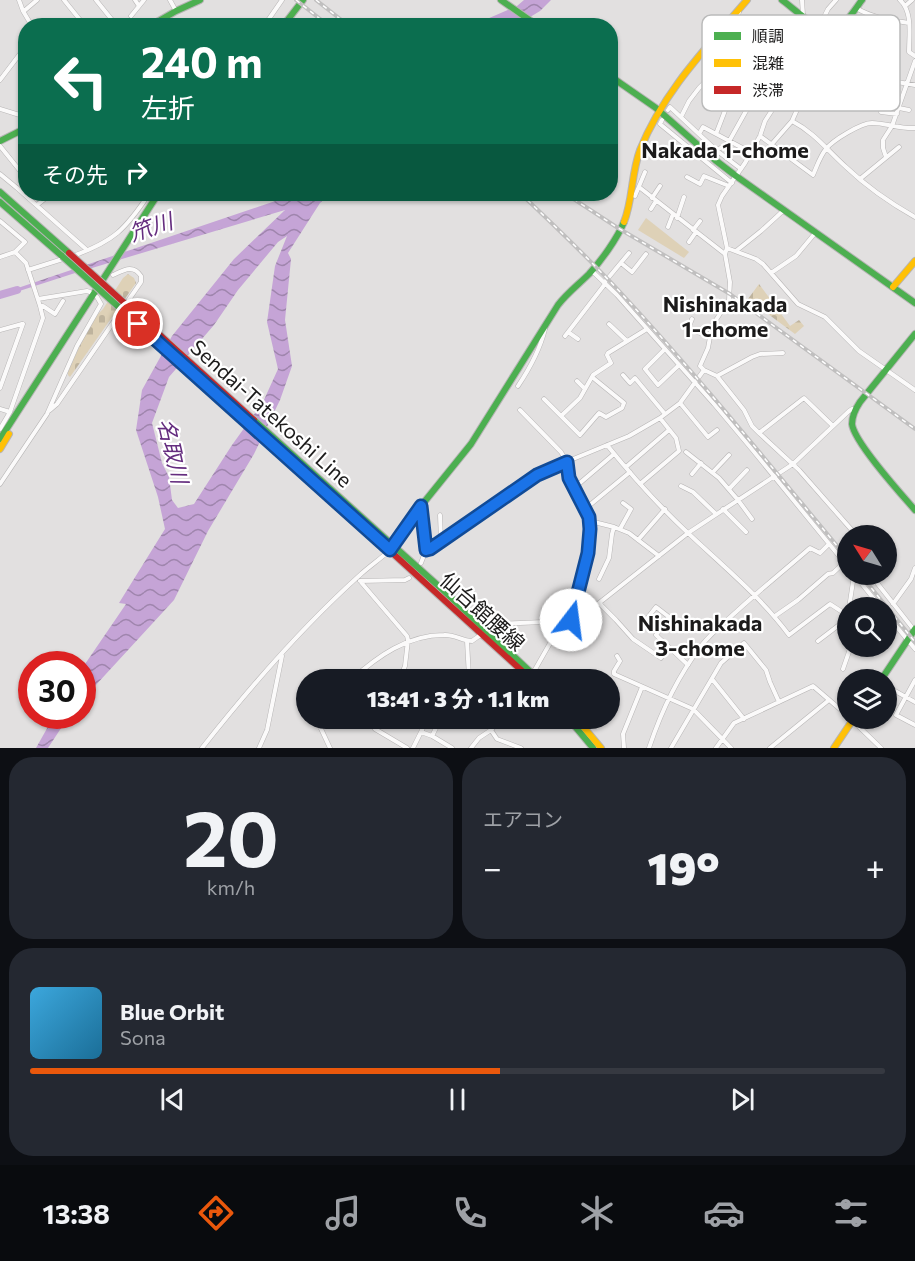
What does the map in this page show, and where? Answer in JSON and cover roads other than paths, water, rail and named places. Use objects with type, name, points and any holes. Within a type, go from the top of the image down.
[{"type":"main road","points":[[164,18],[200,0]]},
{"type":"main road","points":[[289,18],[303,0]]},
{"type":"main road","points":[[501,0],[527,18]]},
{"type":"main road","points":[[734,15],[747,0]]},
{"type":"main road","points":[[782,0],[799,15]]},
{"type":"main road","points":[[849,15],[862,0]]},
{"type":"main road","points":[[391,548],[421,506],[471,444],[566,295],[585,279],[614,243],[628,212],[636,161],[658,110],[702,53]]},
{"type":"main road","points":[[618,82],[658,110],[732,182],[784,210],[915,303]]},
{"type":"main road","points":[[0,141],[18,132]]},
{"type":"main road","name":"Sendai-Tatekoshi Line","points":[[0,192],[65,255],[385,543]]},
{"type":"main road","points":[[0,439],[110,274],[153,201]]},
{"type":"main road","name":"Sendai-Tatekoshi Line","points":[[0,202],[65,255]]},
{"type":"main road","points":[[893,287],[915,261]]},
{"type":"main road","points":[[0,449],[72,330]]},
{"type":"main road","points":[[913,505],[858,440],[852,423],[855,410],[915,334]]},
{"type":"main road","name":"仙台館腰線","points":[[385,543],[522,669]]},
{"type":"main road","points":[[888,669],[915,630]]},
{"type":"main road","points":[[577,729],[593,748]]},
{"type":"main road","points":[[585,729],[601,748]]},
{"type":"main road","points":[[834,748],[845,729]]},
{"type":"street","points":[[19,0],[27,18]]},
{"type":"street","points":[[23,11],[37,0]]},
{"type":"street","points":[[64,0],[79,18]]},
{"type":"street","points":[[96,0],[111,18]]},
{"type":"street","points":[[135,0],[139,6]]},
{"type":"street","points":[[131,16],[144,0]]},
{"type":"street","points":[[170,0],[176,11]]},
{"type":"street","points":[[270,18],[282,0]]},
{"type":"street","points":[[801,15],[802,0]]},
{"type":"street","points":[[825,15],[831,0]]},
{"type":"street","points":[[828,9],[836,0]]},
{"type":"street","points":[[900,0],[905,6],[909,23],[909,52],[915,56]]},
{"type":"street","points":[[905,6],[912,0]]},
{"type":"street","points":[[855,8],[870,15]]},
{"type":"street","points":[[737,15],[739,9]]},
{"type":"street","points":[[900,22],[909,23]]},
{"type":"street","points":[[0,80],[18,56]]},
{"type":"street","points":[[900,105],[915,61]]},
{"type":"street","points":[[900,83],[915,85]]},
{"type":"street","points":[[681,117],[689,101],[702,85]]},
{"type":"street","points":[[668,110],[670,107],[716,150],[741,169]]},
{"type":"street","points":[[900,108],[909,110]]},
{"type":"street","points":[[0,109],[18,115]]},
{"type":"street","points":[[716,134],[725,111]]},
{"type":"street","points":[[716,150],[727,145],[746,111]]},
{"type":"street","points":[[772,111],[765,121],[760,136],[718,205],[727,248],[725,254],[730,282],[729,300],[716,319],[700,366],[717,376],[744,410],[752,426],[800,470],[848,525]]},
{"type":"street","points":[[771,146],[792,121],[796,111]]},
{"type":"street","points":[[886,157],[883,140],[898,111]]},
{"type":"street","points":[[881,112],[897,114]]},
{"type":"street","points":[[662,120],[660,124],[732,182]]},
{"type":"street","points":[[792,121],[806,129],[860,179],[894,205],[915,217]]},
{"type":"street","points":[[760,136],[813,175],[827,147],[867,124],[915,128]]},
{"type":"street","points":[[699,134],[703,127],[750,152]]},
{"type":"street","points":[[0,146],[18,168]]},
{"type":"street","points":[[860,179],[899,147]]},
{"type":"street","points":[[634,196],[645,172]]},
{"type":"street","points":[[0,174],[18,189]]},
{"type":"street","points":[[687,177],[700,184],[704,176],[732,182]]},
{"type":"street","points":[[651,209],[660,186]]},
{"type":"street","points":[[639,187],[725,254]]},
{"type":"street","points":[[677,218],[684,197]]},
{"type":"street","points":[[32,201],[88,250]]},
{"type":"street","points":[[38,206],[43,201]]},
{"type":"street","points":[[29,271],[105,243],[133,218],[144,201]]},
{"type":"street","points":[[736,251],[784,210]]},
{"type":"street","points":[[668,227],[673,214]]},
{"type":"street","points":[[0,221],[25,242],[15,252],[0,257]]},
{"type":"street","points":[[689,242],[700,221]]},
{"type":"street","points":[[771,273],[795,256],[816,232]]},
{"type":"street","points":[[727,248],[756,259],[798,304],[825,317],[859,351],[915,390]]},
{"type":"street","points":[[0,429],[10,412],[42,322],[38,298],[26,263],[15,252]]},
{"type":"street","points":[[578,339],[567,334],[629,253]]},
{"type":"street","points":[[621,263],[632,272],[646,254]]},
{"type":"street","points":[[49,410],[57,404],[141,282],[141,276],[133,268],[110,274]]},
{"type":"street","points":[[592,270],[695,383],[837,552]]},
{"type":"street","points":[[38,298],[90,292]]},
{"type":"street","points":[[0,483],[42,424],[77,346],[90,321],[100,308],[101,304],[97,297]]},
{"type":"street","points":[[40,306],[44,306],[55,314],[63,301]]},
{"type":"street","points":[[692,319],[688,329],[710,336]]},
{"type":"street","points":[[0,330],[23,324],[0,387]]},
{"type":"street","points":[[609,324],[627,341]]},
{"type":"street","points":[[518,386],[542,342],[546,325]]},
{"type":"street","points":[[561,416],[580,398],[593,375],[611,363],[607,356],[608,353],[647,329]]},
{"type":"street","points":[[665,349],[645,369],[658,385],[679,365]]},
{"type":"street","points":[[717,376],[760,354],[783,353]]},
{"type":"street","points":[[426,550],[537,475],[645,428],[680,403],[704,370]]},
{"type":"street","points":[[623,375],[630,383],[635,378],[664,414]]},
{"type":"street","points":[[544,399],[580,435],[599,413],[606,417],[622,408],[624,403],[592,377]]},
{"type":"street","points":[[577,381],[585,389]]},
{"type":"street","points":[[759,433],[804,398],[833,426]]},
{"type":"street","points":[[680,403],[708,437],[717,430]]},
{"type":"street","points":[[0,409],[10,412]]},
{"type":"street","points":[[520,410],[561,452],[567,462],[569,478],[590,521],[588,553],[571,620]]},
{"type":"street","points":[[364,669],[384,653],[408,640],[446,634],[472,641],[496,624],[571,620],[585,614],[688,533],[793,464],[849,411],[855,410]]},
{"type":"street","points":[[640,484],[679,451],[676,438],[660,418]]},
{"type":"street","points":[[626,467],[669,430]]},
{"type":"street","points":[[607,445],[664,509],[755,595],[789,634],[830,604],[837,609]]},
{"type":"street","points":[[686,452],[713,472],[752,519]]},
{"type":"street","points":[[574,488],[614,454]]},
{"type":"street","points":[[713,472],[729,455]]},
{"type":"street","points":[[692,474],[701,463]]},
{"type":"street","points":[[729,489],[747,470]]},
{"type":"street","points":[[585,509],[630,472]]},
{"type":"street","points":[[681,486],[693,492],[716,514]]},
{"type":"street","points":[[620,529],[631,509],[623,503]]},
{"type":"street","points":[[421,506],[426,550],[421,563]]},
{"type":"street","points":[[638,540],[664,509]]},
{"type":"street","points":[[723,509],[746,532]]},
{"type":"street","points":[[440,515],[441,541]]},
{"type":"street","points":[[590,521],[614,526],[629,533],[659,556]]},
{"type":"street","points":[[599,579],[609,558],[614,526]]},
{"type":"street","points":[[649,748],[656,726],[669,699],[702,644],[810,548],[820,553],[829,544]]},
{"type":"street","points":[[202,748],[282,654],[353,582],[391,548]]},
{"type":"street","points":[[897,598],[911,579],[915,568]]},
{"type":"street","points":[[775,616],[837,569]]},
{"type":"street","points":[[851,597],[854,574],[872,597]]},
{"type":"street","points":[[353,582],[409,578]]},
{"type":"street","points":[[360,581],[407,636],[404,669]]},
{"type":"street","points":[[878,585],[888,597]]},
{"type":"street","points":[[599,603],[633,639],[661,658]]},
{"type":"street","points":[[642,625],[656,607],[669,617],[656,635],[688,665]]},
{"type":"street","points":[[897,609],[915,630]]},
{"type":"street","points":[[536,669],[562,621]]},
{"type":"street","points":[[818,641],[837,628]]},
{"type":"street","points":[[897,628],[915,649]]},
{"type":"street","points":[[467,641],[469,669]]},
{"type":"street","points":[[671,748],[721,663],[744,643],[766,670],[779,702]]},
{"type":"street","points":[[259,748],[267,730],[282,654]]},
{"type":"street","points":[[617,656],[620,661],[614,675],[693,710],[731,748]]},
{"type":"street","points":[[843,669],[847,657]]},
{"type":"street","points":[[712,679],[744,719]]},
{"type":"street","points":[[915,680],[896,715],[915,725]]},
{"type":"street","points":[[716,748],[734,723],[813,686],[837,707]]},
{"type":"street","points":[[624,748],[623,734],[642,687]]},
{"type":"street","points":[[897,692],[915,702]]},
{"type":"street","points":[[770,748],[829,700]]},
{"type":"street","points":[[321,729],[330,748]]},
{"type":"street","points":[[375,729],[407,748]]},
{"type":"street","points":[[413,748],[422,729]]},
{"type":"street","points":[[432,736],[436,729]]},
{"type":"street","points":[[862,729],[881,748]]},
{"type":"street","points":[[471,748],[479,738],[491,730],[497,739],[521,748]]},
{"type":"street","points":[[421,732],[452,748]]},
{"type":"water","points":[[524,0],[551,0],[528,18],[489,18],[517,6]]},
{"type":"water","points":[[275,201],[322,201],[288,253],[291,259],[285,320],[292,366],[280,400],[254,454],[208,531],[174,600],[96,685],[96,651],[94,651],[126,604],[119,603],[165,529],[158,497],[136,430],[142,390],[172,336],[234,259],[285,210],[7,295],[6,292]],"holes":[[[287,236],[275,266],[267,322],[278,369],[263,402],[194,504],[178,508],[172,500],[169,477],[162,463],[152,423],[169,377],[214,325],[238,290],[278,242]]]},
{"type":"water","points":[[47,729],[60,729],[48,748],[36,748]]},
{"type":"waterway","name":"笊川","points":[[0,295],[17,290]]},
{"type":"railway","points":[[296,0],[319,18]]},
{"type":"railway","points":[[316,0],[339,18]]},
{"type":"railway","points":[[528,201],[597,268],[650,325],[837,546]]},
{"type":"railway","points":[[577,201],[730,294],[915,429]]},
{"type":"railway","points":[[869,585],[915,642]]},
{"type":"district","name":"Nakada 1-chome","points":[[725,150]]},
{"type":"district","name":"Nishinakada 1-chome","points":[[725,316]]},
{"type":"district","name":"Nishinakada 3-chome","points":[[700,636]]},
{"type":"water label","name":"名取川","points":[[173,451]]}]
